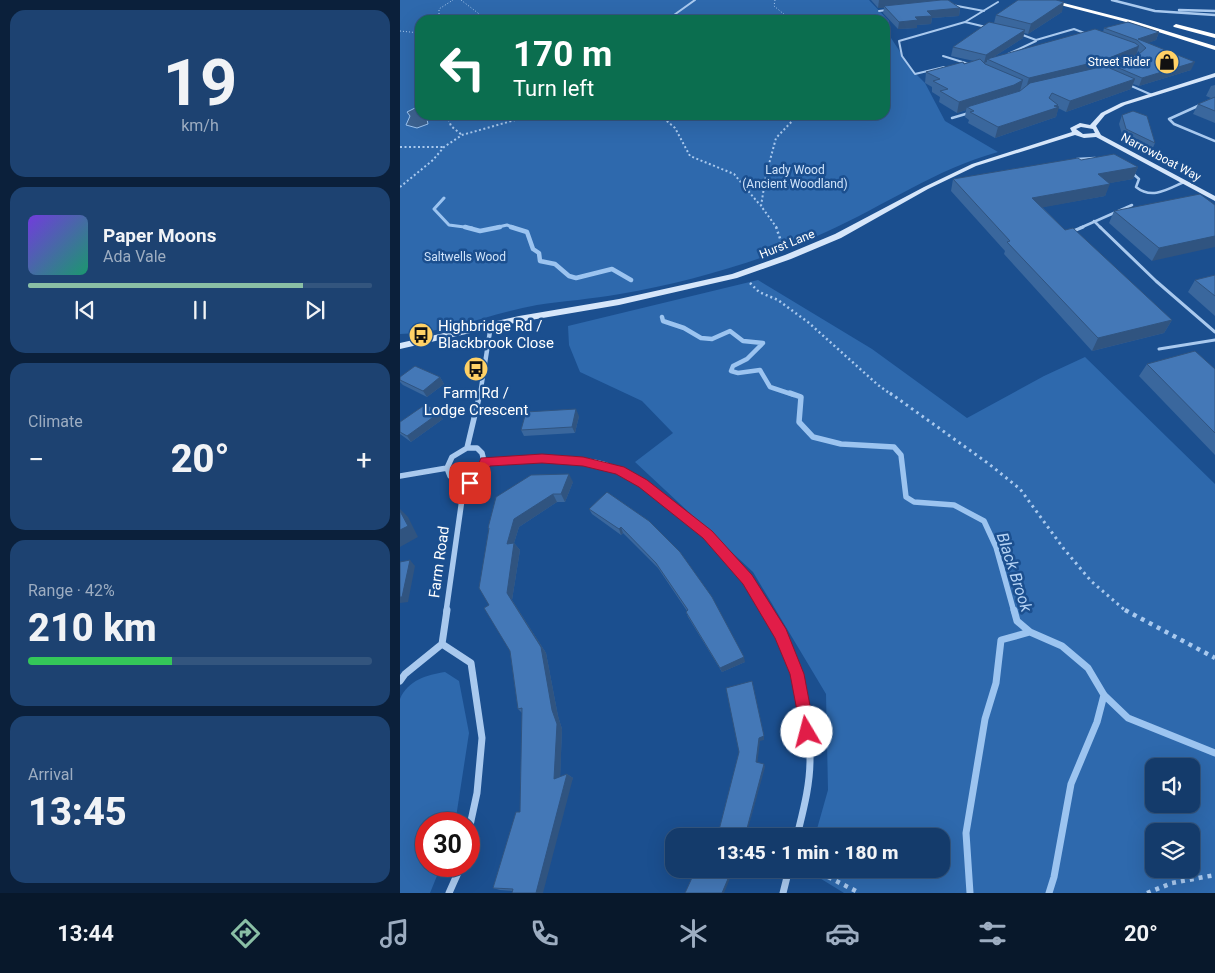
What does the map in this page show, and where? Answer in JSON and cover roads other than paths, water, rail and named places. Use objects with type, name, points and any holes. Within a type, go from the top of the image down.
[{"type":"highway","points":[[1044,0],[1132,22],[1215,49]]},
{"type":"highway","points":[[1057,0],[1215,37]]},
{"type":"highway","points":[[1135,19],[1157,21]]},
{"type":"highway","points":[[1135,19],[1215,43]]},
{"type":"highway","points":[[1166,24],[1215,37]]},
{"type":"street","points":[[1112,0],[1156,11],[1215,13]]},
{"type":"street","points":[[1124,0],[1163,9],[1215,13]]},
{"type":"street","points":[[1075,133],[1087,137],[1097,135],[1098,130],[1092,127],[1103,114],[1123,104],[1215,76]]},
{"type":"street","name":"Hurst Lane","points":[[400,346],[490,325],[667,293],[742,274],[838,236],[974,164],[1075,133],[1073,128],[1076,126],[1092,127]]},
{"type":"street","name":"Narrowboat Way","points":[[1097,135],[1215,199]]},
{"type":"street","points":[[467,448],[481,391],[490,325]]},
{"type":"street","points":[[467,448],[480,450],[485,462],[478,477],[464,485],[452,481],[447,468],[452,457],[467,448]]},
{"type":"street","points":[[485,462],[518,459],[583,461],[619,470],[651,489],[707,534],[747,580],[781,634],[797,674],[806,716],[810,764],[805,806],[800,828]]},
{"type":"street","points":[[400,476],[447,468]]},
{"type":"street","name":"Farm Road","points":[[442,644],[464,485]]},
{"type":"street","points":[[400,681],[405,674],[442,644],[471,663],[482,738],[477,793],[473,812]]},
{"type":"street","points":[[449,893],[456,877]]},
{"type":"street","points":[[783,893],[787,878]]},
{"type":"lane","points":[[674,15],[695,0]]},
{"type":"lane","points":[[944,67],[915,74],[902,56],[899,41],[965,22],[998,2]]},
{"type":"lane","points":[[946,4],[960,5],[984,11]]},
{"type":"lane","points":[[879,11],[889,10]]},
{"type":"lane","points":[[965,22],[993,28]]},
{"type":"lane","points":[[1005,56],[1036,40],[1074,29],[1091,35]]},
{"type":"lane","points":[[1012,32],[1036,40]]},
{"type":"lane","points":[[943,56],[972,65]]},
{"type":"lane","points":[[954,65],[963,62]]},
{"type":"lane","points":[[1127,84],[1152,95]]},
{"type":"lane","points":[[1206,103],[1169,119],[1174,124],[1215,141]]},
{"type":"lane","points":[[952,118],[971,112]]},
{"type":"lane","points":[[1071,160],[1097,158]]},
{"type":"lane","points":[[1130,172],[1139,179],[1136,187],[1138,190],[1150,194],[1155,194],[1184,182]]},
{"type":"lane","points":[[1064,235],[1132,205]]},
{"type":"lane","points":[[1094,221],[1156,281],[1215,332]]},
{"type":"lane","points":[[1159,349],[1215,340]]},
{"type":"waterway","name":"Black Brook","points":[[444,198],[434,209],[449,225],[466,227]]},
{"type":"waterway","name":"Black Brook","points":[[494,228],[507,225],[515,228]]},
{"type":"waterway","name":"Black Brook","points":[[466,227],[472,228]]},
{"type":"waterway","name":"Black Brook","points":[[466,227],[480,231],[500,227]]},
{"type":"waterway","name":"Black Brook","points":[[511,227],[527,232],[533,249],[539,253],[540,261],[555,264],[569,276],[576,278],[612,269],[631,280]]},
{"type":"waterway","name":"Black Brook","points":[[662,317],[663,321],[684,328],[701,338],[712,339],[730,331],[743,341],[763,343],[747,359],[733,366],[731,371],[738,373],[760,370],[770,387],[794,395]]},
{"type":"waterway","name":"Black Brook","points":[[790,393],[801,397],[799,422],[813,437],[841,444],[894,447],[901,455],[906,497],[914,502],[954,505],[984,521],[996,547],[1014,612]]},
{"type":"waterway","name":"Black Brook","points":[[1014,610],[1017,621],[1030,632]]},
{"type":"waterway","points":[[970,893],[966,833],[985,719],[996,683],[1001,640],[1030,632]]},
{"type":"waterway","name":"Black Brook","points":[[1030,632],[1062,646],[1088,668],[1104,695]]},
{"type":"waterway","points":[[1049,893],[1054,877],[1071,784],[1097,722],[1104,695]]},
{"type":"waterway","name":"Black Brook","points":[[1104,695],[1128,718],[1215,753]]},
{"type":"place","name":"Street Rider","points":[[1167,62]]},
{"type":"place","name":"Highbridge Rd / Blackbrook Close","points":[[421,335]]},
{"type":"place","name":"Farm Rd / Lodge Crescent","points":[[476,369]]},
{"type":"park label","name":"Lady Wood (Ancient Woodland)","points":[[795,177]]},
{"type":"park label","name":"Saltwells Wood","points":[[465,257]]}]
